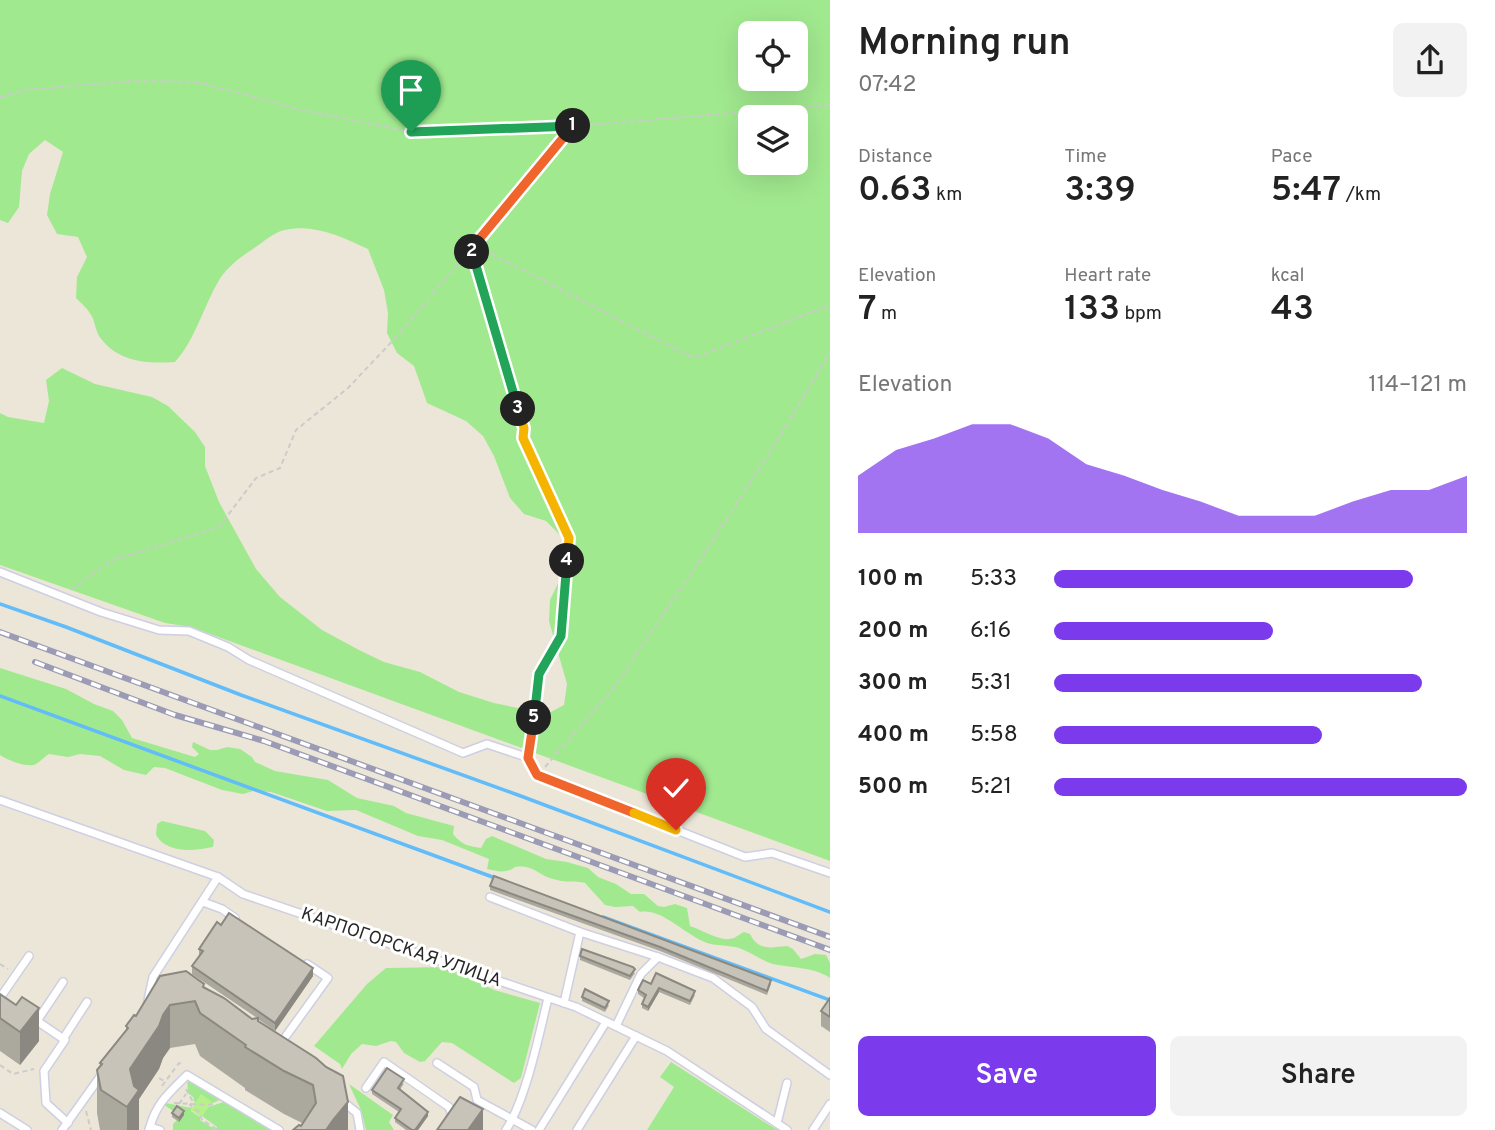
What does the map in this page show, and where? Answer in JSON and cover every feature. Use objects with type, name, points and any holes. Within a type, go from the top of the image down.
[{"type":"lane","points":[[0,572],[101,612],[159,630],[189,631],[228,647],[249,660],[463,752],[487,744],[528,758],[537,775],[745,858],[772,853],[830,873]]},
{"type":"lane","name":"КАРПОГОРСКАЯ УЛИЦА","points":[[0,800],[218,877],[243,894],[564,1003],[667,1051],[787,1130]]},
{"type":"lane","points":[[140,1014],[148,1002],[153,977],[218,877]]},
{"type":"lane","points":[[490,897],[580,932],[713,978],[752,1007],[766,1029],[830,1075]]},
{"type":"lane","points":[[203,902],[222,909],[243,923]]},
{"type":"lane","points":[[564,1003],[580,932]]},
{"type":"lane","points":[[0,998],[29,956]]},
{"type":"lane","points":[[286,1036],[328,978],[296,957]]},
{"type":"lane","points":[[617,1027],[640,974],[658,957]]},
{"type":"lane","points":[[37,1021],[63,982]]},
{"type":"lane","points":[[506,1130],[513,1119],[548,998]]},
{"type":"lane","points":[[148,1002],[158,1000]]},
{"type":"lane","points":[[68,1123],[46,1103],[44,1072],[88,1002]]},
{"type":"lane","points":[[26,1020],[37,1021],[63,1039]]},
{"type":"lane","points":[[539,1130],[606,1022]]},
{"type":"lane","points":[[577,1130],[636,1036]]},
{"type":"lane","points":[[366,1088],[384,1062],[449,1107],[452,1121],[463,1124]]},
{"type":"lane","points":[[437,1063],[474,1087],[477,1100],[532,1130]]},
{"type":"lane","points":[[62,1130],[103,1072]]},
{"type":"lane","points":[[160,1130],[149,1128],[155,1110],[187,1074],[279,1130]]},
{"type":"lane","points":[[777,1123],[788,1083]]},
{"type":"lane","points":[[329,1092],[357,1113],[360,1130]]},
{"type":"lane","points":[[813,1130],[830,1104]]},
{"type":"lane","points":[[0,1113],[27,1130]]},
{"type":"path","points":[[0,97],[24,90],[132,81],[199,82],[298,109],[411,132],[574,126],[830,105]]},
{"type":"path","points":[[62,597],[110,561],[219,527],[256,478],[280,468],[296,430],[348,388],[398,334],[574,126]]},
{"type":"path","points":[[474,245],[694,358],[830,305]]},
{"type":"path","points":[[471,249],[524,428],[523,438],[569,538],[561,636],[539,674],[528,758]]},
{"type":"path","points":[[537,775],[613,689],[720,530],[830,352]]},
{"type":"path","points":[[0,1065],[13,1073],[47,1067]]},
{"type":"path","points":[[159,1078],[165,1082]]},
{"type":"path","points":[[184,1078],[186,1093],[193,1102],[190,1105]]},
{"type":"path","points":[[178,1104],[186,1093]]},
{"type":"path","points":[[155,1110],[165,1101],[190,1105],[209,1105],[222,1101]]},
{"type":"path","points":[[190,1105],[199,1112],[202,1120],[218,1130]]},
{"type":"path","points":[[86,1109],[91,1130]]},
{"type":"green space","points":[[0,0],[830,0],[830,861],[191,627],[165,623],[0,565],[0,413],[8,417],[44,423],[49,401],[46,380],[62,368],[95,384],[152,397],[168,406],[195,432],[205,447],[205,466],[219,502],[256,569],[280,597],[322,630],[384,662],[420,672],[459,692],[494,703],[547,714],[564,705],[567,684],[549,621],[550,600],[560,579],[564,558],[562,537],[546,521],[524,514],[510,498],[483,436],[466,421],[427,403],[414,366],[397,353],[387,333],[388,313],[384,290],[368,249],[338,236],[306,228],[277,233],[225,272],[188,344],[175,362],[143,362],[123,356],[106,345],[99,336],[90,313],[76,298],[77,277],[87,257],[78,237],[57,234],[47,215],[50,194],[63,152],[45,140],[29,154],[22,171],[19,207],[8,223],[0,220]]},
{"type":"green space","points":[[0,668],[66,689],[113,711],[122,720],[132,738],[195,757],[199,754],[192,747],[193,742],[210,750],[227,747],[240,749],[255,762],[275,771],[328,780],[357,798],[394,806],[406,813],[454,826],[453,834],[469,846],[481,848],[486,839],[492,836],[546,859],[588,868],[598,877],[631,894],[644,894],[658,906],[675,904],[687,908],[690,926],[718,937],[729,939],[744,932],[750,934],[757,944],[762,946],[787,946],[801,959],[815,954],[826,955],[830,963],[830,978],[810,970],[773,964],[739,948],[707,943],[657,914],[640,912],[633,906],[605,905],[585,883],[560,881],[527,867],[515,867],[505,871],[487,869],[489,859],[442,840],[418,836],[356,810],[327,811],[271,792],[253,791],[243,794],[222,790],[165,768],[154,767],[146,775],[124,770],[100,756],[80,754],[68,757],[49,754],[34,765],[16,763],[0,755]]},
{"type":"green space","points":[[162,821],[205,831],[214,840],[213,847],[182,850],[167,845],[156,835],[157,824]]},
{"type":"green space","points":[[446,967],[494,990],[540,1003],[521,1078],[514,1083],[452,1043],[442,1042],[425,1061],[420,1062],[404,1053],[396,1042],[376,1046],[362,1044],[351,1054],[342,1069],[340,1064],[314,1046],[367,984],[386,968]]},
{"type":"green space","points":[[671,1062],[778,1130],[647,1130],[674,1087],[660,1077]]},
{"type":"green space","points":[[187,1075],[225,1098],[210,1104],[211,1102],[201,1095],[195,1104],[188,1093]]},
{"type":"green space","points":[[349,1084],[393,1115],[389,1122],[394,1130],[366,1130],[361,1110]]},
{"type":"green space","points":[[201,1094],[212,1102],[201,1117],[191,1110]]},
{"type":"green space","points":[[227,1101],[271,1130],[216,1130],[217,1127],[202,1116],[208,1107]]},
{"type":"green space","points":[[164,1105],[192,1108],[191,1111],[200,1117],[200,1120],[216,1130],[173,1130],[173,1124],[181,1116]]},
{"type":"building","points":[[494,876],[771,980],[767,991],[660,947],[490,886]]},
{"type":"building","points":[[229,913],[313,968],[275,1023],[192,966],[203,951],[199,949],[217,922],[221,925]]},
{"type":"building","points":[[582,949],[635,969],[630,976],[580,956]]},
{"type":"building","points":[[186,971],[204,984],[203,987],[224,998],[252,1019],[258,1018],[258,1021],[343,1076],[348,1102],[326,1130],[293,1130],[301,1126],[316,1103],[313,1085],[245,1047],[246,1045],[200,1013],[195,1001],[170,1005],[163,1015],[159,1026],[130,1069],[134,1086],[139,1090],[127,1107],[101,1090],[97,1070],[102,1064],[100,1063],[128,1028],[126,1026],[134,1015],[136,1016],[160,976]]},
{"type":"building","points":[[656,973],[695,991],[690,1001],[659,988],[648,1007],[642,1004],[646,995],[638,990],[643,980],[651,984]]},
{"type":"building","points":[[585,989],[609,1001],[605,1008],[582,997]]},
{"type":"building","points":[[0,994],[16,1005],[22,997],[39,1008],[20,1032],[0,1018]]},
{"type":"building","points":[[830,998],[830,1017],[821,1011]]},
{"type":"building","points":[[387,1068],[404,1079],[398,1088],[428,1112],[415,1130],[395,1118],[401,1109],[372,1090]]},
{"type":"building","points":[[460,1097],[483,1109],[468,1130],[437,1130]]},
{"type":"building","points":[[177,1106],[184,1111],[179,1118],[172,1113]]},
{"type":"waterway","points":[[0,604],[830,912]]},
{"type":"waterway","points":[[0,696],[498,879]]},
{"type":"waterway","points":[[603,917],[830,1000]]},
{"type":"railway","points":[[0,632],[830,937]]},
{"type":"railway","points":[[35,662],[175,715],[264,741],[830,950]]},
{"type":"route","points":[[411,132],[574,126],[471,249],[524,428],[523,438],[569,538],[561,636],[539,674],[528,758],[537,775],[676,830]]}]
